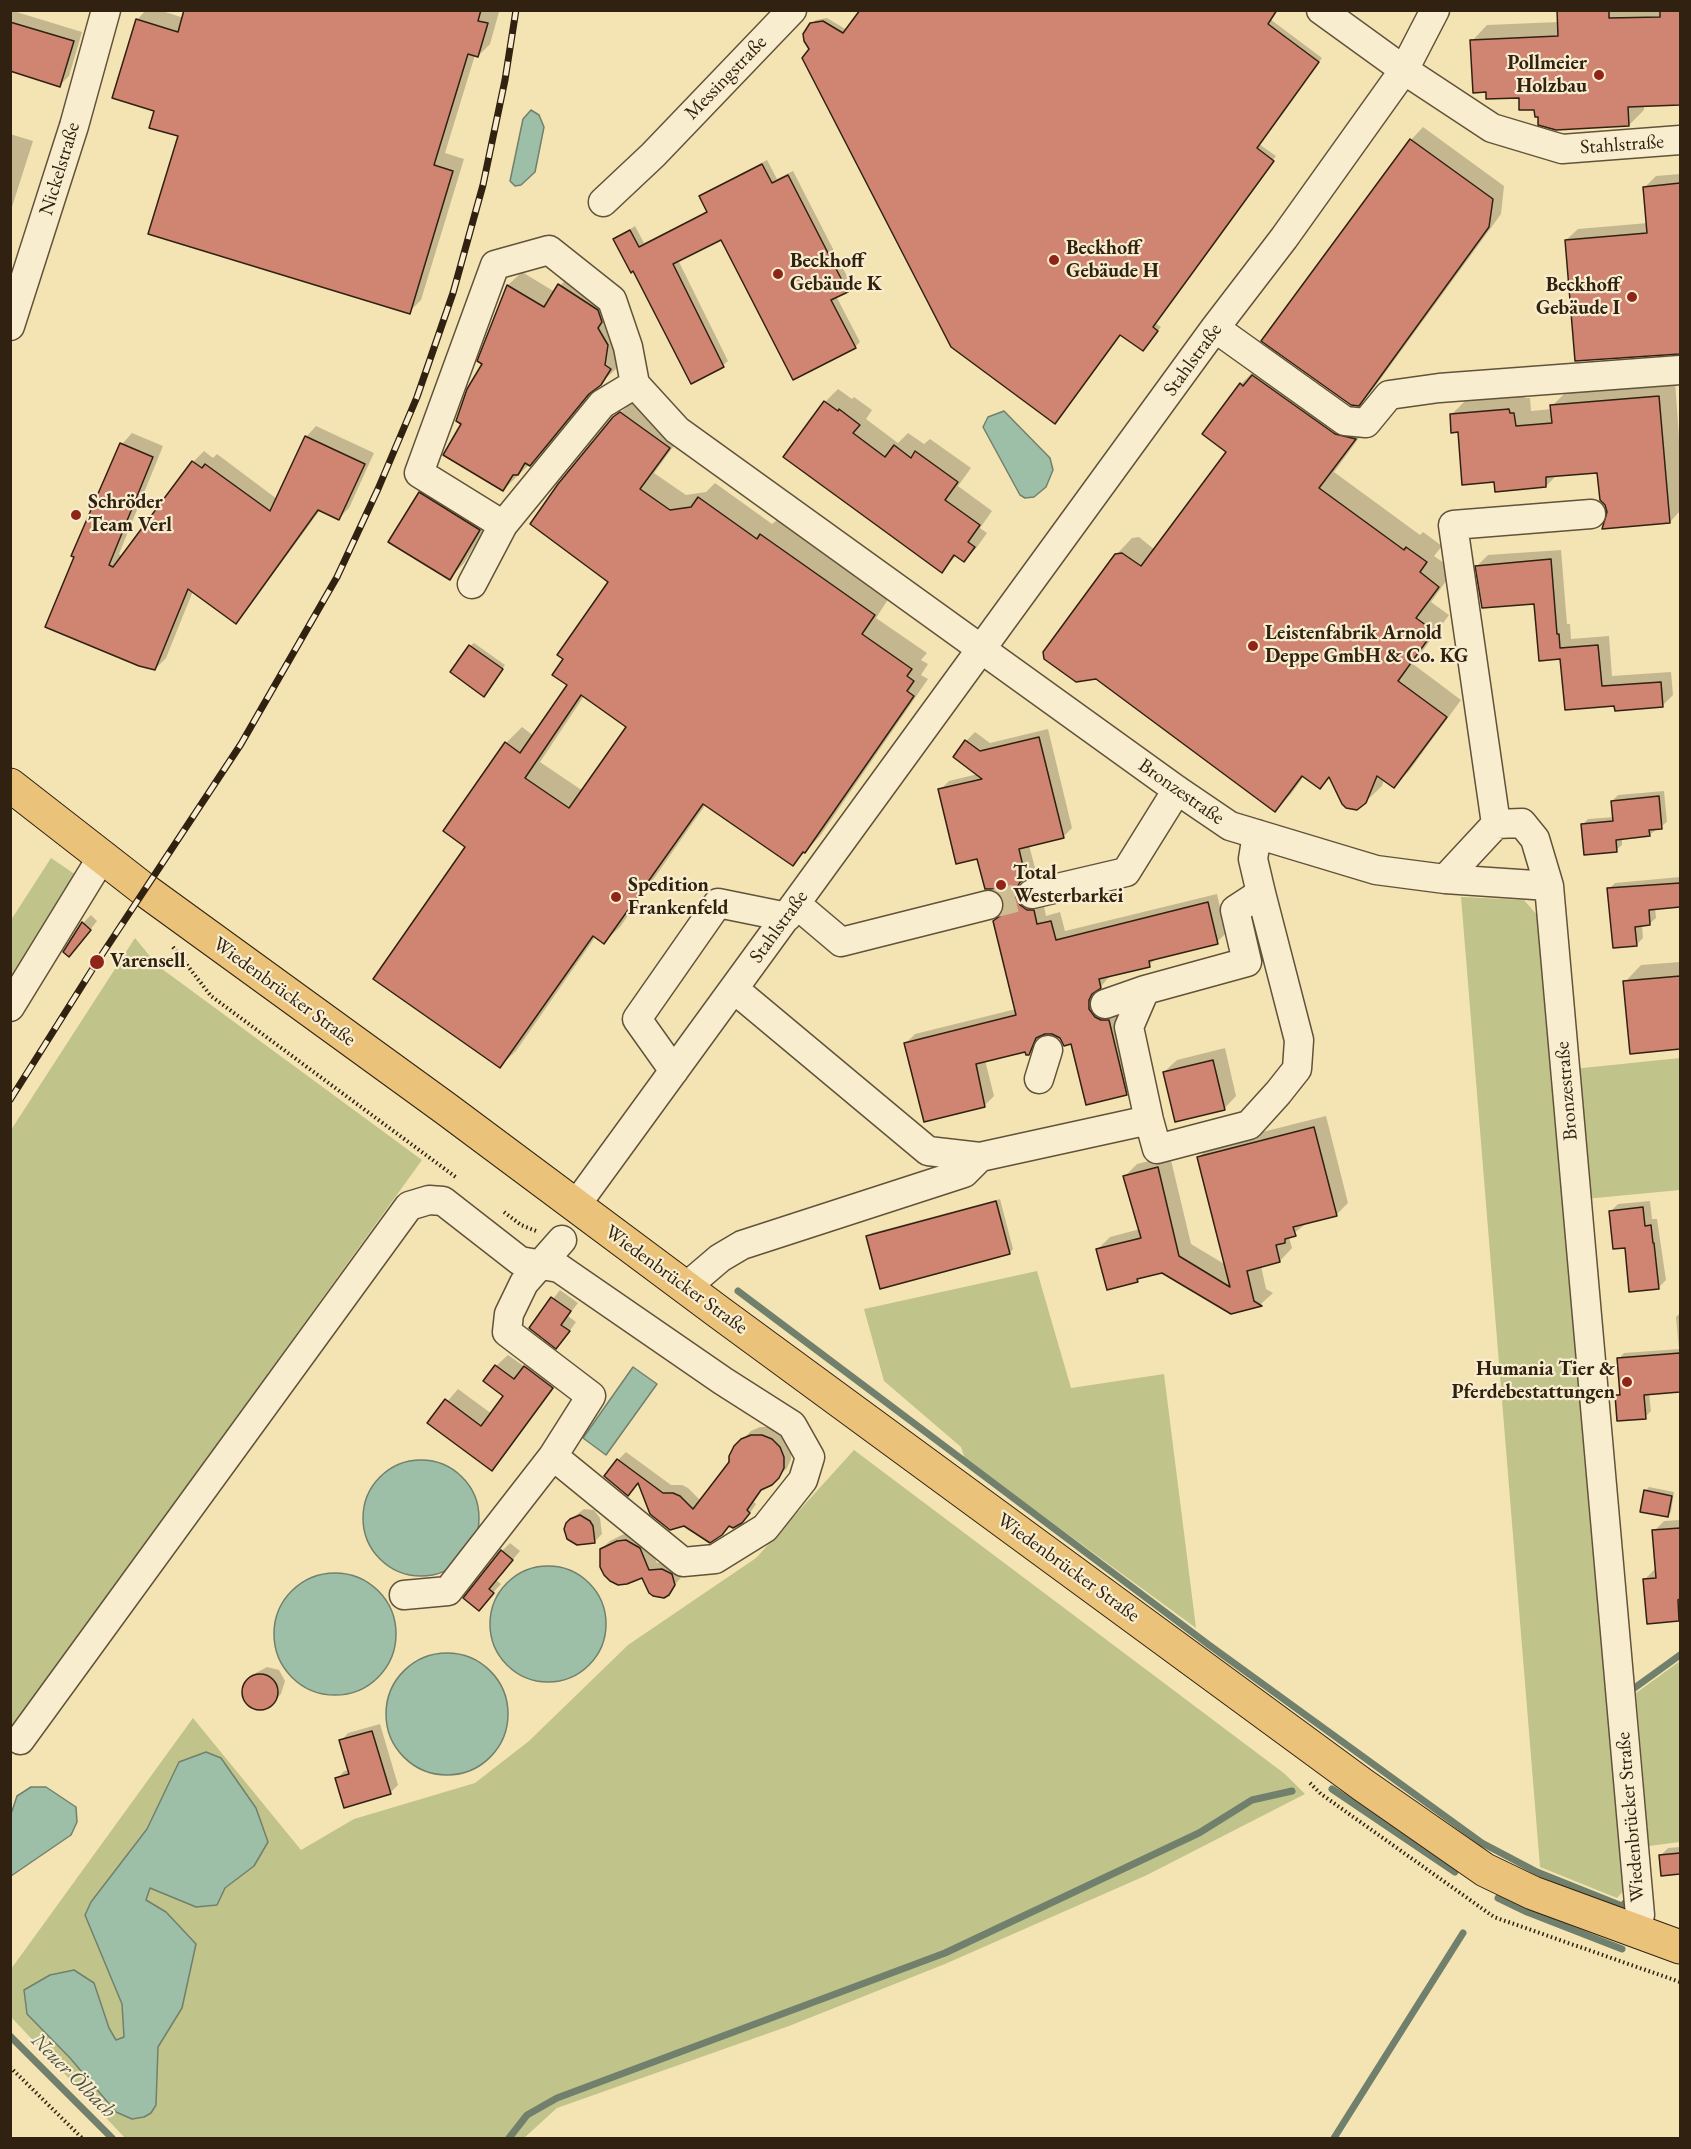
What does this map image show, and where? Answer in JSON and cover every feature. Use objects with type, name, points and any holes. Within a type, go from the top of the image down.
[{"type":"main road","name":"Wiedenbrücker Straße","points":[[10,785],[102,857],[1363,1785],[1485,1870],[1533,1893],[1634,1931]]},
{"type":"main road","points":[[1634,1931],[1680,1947]]},
{"type":"street","name":"Nickelstraße","points":[[10,326],[74,126],[106,10]]},
{"type":"street","name":"Messingstraße","points":[[603,202],[661,147],[792,10]]},
{"type":"street","points":[[1321,10],[1404,70]]},
{"type":"street","name":"Stahlstraße","points":[[576,1205],[1215,328],[1284,238],[1404,70],[1435,10]]},
{"type":"street","name":"Stahlstraße","points":[[1404,70],[1492,129],[1562,149],[1680,140]]},
{"type":"street","points":[[503,525],[419,473],[495,265],[549,250],[612,300],[628,347],[635,384],[677,430],[982,649]]},
{"type":"street","points":[[1215,328],[1345,421],[1366,423],[1389,395],[1439,388],[1680,370]]},
{"type":"street","points":[[472,584],[503,525],[602,404],[635,384]]},
{"type":"street","points":[[1445,879],[1496,824],[1453,525],[1591,514]]},
{"type":"street","name":"Bronzestraße","points":[[982,649],[1230,826],[1376,870],[1445,879],[1549,886]]},
{"type":"street","points":[[1032,894],[1126,872],[1177,790]]},
{"type":"street","name":"Bronzestraße","points":[[1496,824],[1522,823],[1535,839],[1549,886],[1585,1296]]},
{"type":"street","points":[[1145,990],[1129,1027],[1157,1149],[1249,1125],[1278,1094],[1297,1069],[1299,1040],[1252,859],[1257,834]]},
{"type":"street","points":[[10,1007],[102,857]]},
{"type":"street","points":[[1105,1004],[1145,990],[1246,962],[1235,910],[1261,893]]},
{"type":"street","points":[[674,1071],[637,1019],[718,903],[791,910],[841,942],[988,905]]},
{"type":"street","points":[[734,988],[928,1151],[980,1157],[1149,1120]]},
{"type":"street","points":[[1039,1079],[1048,1050]]},
{"type":"street","points":[[686,1287],[720,1258],[742,1245],[964,1173],[980,1157]]},
{"type":"street","points":[[20,1740],[409,1206],[429,1200],[443,1202],[520,1261],[559,1268],[723,1382],[792,1425],[810,1457],[803,1480],[765,1528],[715,1559],[682,1562],[553,1456]]},
{"type":"street","points":[[404,1595],[448,1592],[553,1456],[591,1396],[507,1332],[509,1314],[524,1283],[562,1240]]},
{"type":"street","name":"Wiedenbrücker Straße","points":[[1585,1296],[1640,1914],[1634,1931]]},
{"type":"path","points":[[168,941],[211,996],[465,1184]]},
{"type":"path","points":[[503,1212],[521,1226],[562,1240]]},
{"type":"path","points":[[10,2067],[82,2139]]},
{"type":"green space","points":[[51,858],[79,877],[11,982],[11,920]]},
{"type":"green space","points":[[1461,897],[1524,900],[1537,915],[1625,1889],[1617,1898],[1540,1867]]},
{"type":"green space","points":[[135,938],[158,966],[422,1160],[11,1729],[11,1130]]},
{"type":"green space","points":[[1680,1058],[1680,1190],[1585,1199],[1573,1069]]},
{"type":"green space","points":[[1037,1271],[1071,1388],[1164,1374],[1196,1628],[965,1459],[961,1447],[884,1381],[864,1309]]},
{"type":"green space","points":[[854,1450],[1285,1774],[1305,1794],[1147,1875],[945,1964],[789,2026],[557,2108],[524,2138],[125,2138],[11,2017],[11,1969],[193,1718],[301,1850],[354,1819],[475,1783],[529,1741],[628,1645],[756,1558]],"holes":[[[179,1762],[254,1866],[225,1888],[216,1905],[196,1907],[150,1887],[145,1900],[166,1912],[182,2008],[158,2047],[156,2105],[70,2058],[27,2014],[94,1983],[109,2028],[116,2040],[124,2037],[122,2004],[109,1969],[91,1902],[147,1829]]]},
{"type":"green space","points":[[1680,1661],[1680,1842],[1649,1846],[1636,1693]]},
{"type":"shaded area","points":[[531,110],[539,115],[544,127],[535,172],[521,185],[515,186],[510,181],[523,119]]},
{"type":"shaded area","points":[[1004,411],[1050,458],[1053,470],[1046,487],[1034,497],[1025,498],[1020,495],[983,427],[988,417]]},
{"type":"shaded area","points":[[633,1367],[657,1384],[606,1455],[583,1438]]},
{"type":"shaded area","points":[[421,1460],[443,1465],[462,1477],[474,1496],[479,1518],[474,1540],[462,1559],[443,1571],[421,1576],[399,1571],[380,1559],[368,1540],[363,1518],[368,1496],[380,1477],[399,1465]]},
{"type":"shaded area","points":[[548,1566],[570,1571],[589,1583],[601,1602],[606,1624],[601,1646],[589,1665],[570,1677],[548,1682],[526,1677],[507,1665],[495,1646],[490,1624],[495,1602],[507,1583],[526,1571]]},
{"type":"shaded area","points":[[335,1573],[358,1578],[369,1583],[378,1591],[386,1600],[391,1611],[396,1634],[391,1657],[386,1668],[378,1677],[369,1685],[358,1690],[335,1695],[312,1690],[301,1685],[292,1677],[284,1668],[279,1657],[274,1634],[279,1611],[284,1600],[292,1591],[301,1583],[312,1578]]},
{"type":"shaded area","points":[[447,1653],[470,1657],[490,1671],[504,1691],[508,1714],[504,1737],[490,1757],[470,1771],[447,1775],[424,1771],[404,1757],[390,1737],[386,1714],[390,1691],[404,1671],[424,1657]]},
{"type":"shaded area","points":[[206,1752],[221,1758],[256,1808],[268,1842],[254,1866],[225,1888],[217,1905],[196,1907],[150,1888],[146,1900],[166,1912],[196,1944],[182,2008],[158,2047],[156,2105],[151,2113],[132,2119],[116,2112],[70,2058],[27,2014],[24,1990],[50,1975],[74,1970],[94,1983],[109,2028],[116,2040],[124,2037],[122,2004],[85,1915],[91,1902],[147,1829],[179,1762]]},
{"type":"shaded area","points":[[31,1787],[46,1787],[76,1807],[77,1822],[71,1835],[11,1876],[11,1814],[17,1796]]},
{"type":"building","points":[[184,10],[481,10],[478,21],[488,23],[478,57],[468,54],[434,165],[453,171],[410,314],[148,234],[178,136],[149,128],[154,111],[112,98],[136,19],[178,32]]},
{"type":"building","name":"Beckhoff Gebäude H","points":[[860,10],[1277,10],[1268,24],[1319,62],[1257,148],[1274,161],[1153,327],[1158,331],[1143,351],[1120,335],[1055,424],[951,347],[802,58],[809,49],[803,34],[810,23],[823,21],[843,33]]},
{"type":"building","name":"Pollmeier Holzbau","points":[[1557,10],[1609,10],[1609,18],[1660,17],[1660,10],[1680,10],[1680,105],[1628,107],[1629,126],[1556,130],[1538,125],[1538,117],[1535,117],[1534,110],[1519,110],[1519,98],[1486,99],[1486,92],[1473,93],[1470,40],[1558,36]]},
{"type":"building","points":[[10,22],[74,41],[60,87],[10,71]]},
{"type":"building","points":[[1410,139],[1493,199],[1489,227],[1359,406],[1351,405],[1261,341]]},
{"type":"building","points":[[762,164],[772,183],[788,175],[848,292],[831,300],[856,348],[793,380],[721,240],[673,264],[724,367],[691,384],[633,271],[631,273],[613,239],[630,230],[639,247],[707,212],[699,196]]},
{"type":"building","name":"Beckhoff Gebäude I","points":[[1680,183],[1680,354],[1575,361],[1565,240],[1647,233],[1643,187]]},
{"type":"building","points":[[558,284],[598,310],[602,322],[598,328],[608,345],[605,365],[611,369],[601,385],[589,394],[530,466],[525,463],[518,475],[513,475],[503,491],[443,455],[461,424],[456,421],[467,389],[482,364],[477,361],[507,285],[544,307]]},
{"type":"building","name":"Leistenfabrik Arnold Deppe GmbH & Co. KG","points":[[1252,375],[1335,434],[1356,439],[1319,488],[1404,550],[1406,547],[1427,562],[1420,572],[1439,587],[1416,618],[1434,631],[1398,681],[1447,717],[1394,788],[1377,776],[1366,803],[1357,810],[1346,808],[1342,804],[1329,777],[1320,789],[1302,776],[1275,812],[1096,679],[1076,682],[1044,659],[1043,652],[1115,554],[1122,553],[1141,566],[1226,452],[1202,434],[1240,383],[1243,386]]},
{"type":"building","points":[[1659,396],[1670,523],[1602,529],[1607,512],[1600,500],[1597,473],[1546,477],[1546,487],[1495,492],[1494,482],[1462,485],[1458,432],[1451,433],[1450,414],[1509,409],[1510,413],[1514,413],[1516,426],[1552,423],[1550,405]]},
{"type":"building","points":[[824,401],[860,425],[853,433],[885,457],[894,445],[911,458],[915,451],[958,482],[945,500],[980,525],[968,542],[975,547],[964,562],[954,555],[942,573],[783,457]]},
{"type":"building","points":[[620,412],[670,448],[640,489],[670,510],[691,507],[698,497],[757,539],[760,534],[875,615],[862,634],[912,669],[907,676],[914,681],[907,691],[914,696],[805,853],[803,852],[793,866],[703,804],[604,944],[593,936],[500,1068],[373,979],[465,847],[443,831],[505,742],[520,753],[567,685],[552,675],[563,659],[557,655],[608,582],[530,524],[558,484],[613,417]],"holes":[[[581,695],[626,727],[569,808],[525,778]]]},
{"type":"building","points":[[305,436],[365,464],[339,520],[318,510],[236,624],[188,589],[155,670],[139,666],[45,627],[74,557],[71,556],[120,443],[153,457],[109,565],[113,567],[192,461],[202,468],[205,464],[270,511]]},
{"type":"building","points":[[419,492],[480,530],[450,580],[388,542]]},
{"type":"building","points":[[1551,559],[1560,648],[1598,645],[1602,686],[1661,682],[1663,707],[1615,711],[1614,706],[1565,710],[1560,659],[1539,661],[1534,604],[1482,608],[1475,566]]},
{"type":"building","points":[[469,645],[503,669],[484,697],[450,672]]},
{"type":"building","points":[[1039,737],[1064,838],[1019,849],[1026,879],[1020,882],[1016,890],[1016,897],[1020,905],[1027,910],[1034,910],[1037,924],[1051,921],[1056,940],[1208,902],[1218,944],[1149,961],[1150,967],[1099,979],[1101,988],[1092,994],[1089,1009],[1095,1017],[1109,1020],[1127,1095],[1086,1105],[1071,1044],[1064,1046],[1060,1038],[1052,1034],[1045,1034],[1036,1038],[1029,1055],[1025,1052],[976,1064],[985,1107],[924,1122],[904,1043],[1016,1015],[993,921],[1004,910],[1004,900],[993,889],[985,889],[977,859],[956,864],[938,789],[982,779],[953,757],[965,740],[980,751]]},
{"type":"building","points":[[1659,796],[1662,829],[1649,830],[1650,836],[1616,840],[1617,852],[1584,855],[1581,824],[1613,821],[1611,801]]},
{"type":"building","points":[[1680,883],[1680,907],[1649,910],[1650,925],[1635,927],[1637,946],[1613,948],[1607,888]]},
{"type":"building","points":[[82,922],[91,930],[69,957],[63,952]]},
{"type":"building","points":[[1680,976],[1680,1049],[1630,1054],[1623,981]]},
{"type":"building","points":[[1213,1060],[1225,1110],[1175,1122],[1163,1072]]},
{"type":"building","points":[[1314,1127],[1337,1216],[1293,1227],[1296,1236],[1285,1239],[1285,1243],[1276,1245],[1280,1262],[1247,1271],[1254,1301],[1262,1306],[1231,1314],[1162,1273],[1107,1290],[1096,1249],[1141,1238],[1123,1176],[1158,1167],[1179,1256],[1230,1287],[1197,1157]]},
{"type":"building","points":[[996,1201],[1010,1254],[880,1289],[866,1236]]},
{"type":"building","points":[[1643,1207],[1645,1226],[1651,1225],[1659,1289],[1629,1292],[1625,1248],[1613,1249],[1609,1211]]},
{"type":"building","points":[[551,1297],[571,1311],[561,1325],[570,1331],[556,1349],[529,1328]]},
{"type":"building","points":[[1680,1353],[1680,1392],[1644,1395],[1646,1419],[1617,1421],[1615,1395],[1620,1395],[1617,1358]]},
{"type":"building","points":[[495,1365],[514,1379],[524,1366],[553,1388],[492,1471],[427,1423],[445,1399],[481,1426],[503,1396],[483,1381]]},
{"type":"building","points":[[751,1435],[762,1435],[772,1439],[780,1447],[784,1457],[784,1468],[772,1485],[761,1490],[747,1510],[750,1513],[742,1523],[733,1528],[729,1526],[722,1535],[710,1543],[684,1526],[670,1530],[650,1514],[638,1483],[628,1496],[604,1476],[617,1459],[663,1493],[680,1496],[693,1509],[729,1462],[734,1446],[741,1439]]},
{"type":"building","points":[[1644,1490],[1672,1496],[1668,1517],[1640,1512]]},
{"type":"building","points":[[580,1515],[590,1521],[593,1526],[595,1543],[577,1545],[567,1539],[564,1529],[566,1523]]},
{"type":"building","points":[[1680,1528],[1679,1621],[1647,1624],[1643,1579],[1656,1578],[1652,1530]]},
{"type":"building","points":[[626,1540],[640,1548],[649,1570],[662,1569],[672,1574],[675,1585],[669,1595],[664,1598],[653,1596],[649,1593],[642,1578],[618,1585],[604,1575],[600,1567],[600,1549],[617,1541]]},
{"type":"building","points":[[501,1550],[513,1560],[489,1589],[494,1593],[479,1611],[463,1598]]},
{"type":"building","points":[[260,1674],[272,1680],[278,1692],[272,1704],[260,1710],[248,1704],[242,1692],[248,1680]]},
{"type":"building","points":[[372,1731],[391,1794],[344,1808],[335,1778],[349,1774],[339,1740]]},
{"type":"building","points":[[1680,1853],[1680,1874],[1661,1876],[1659,1855]]},
{"type":"waterway","points":[[738,1291],[1209,1645],[1482,1843],[1537,1872],[1622,1906],[1629,1896]]},
{"type":"waterway","points":[[1633,1689],[1680,1655]]},
{"type":"waterway","points":[[1332,1789],[1455,1872]]},
{"type":"waterway","points":[[509,2138],[527,2115],[557,2098],[945,1953],[1199,1833],[1252,1800],[1292,1791]]},
{"type":"waterway","points":[[1498,1898],[1527,1912],[1622,1949]]},
{"type":"waterway","points":[[1334,2138],[1463,1933]]},
{"type":"waterway","name":"Neuer Ölbach","points":[[10,2036],[112,2138]]},
{"type":"tunnel","points":[[988,905],[1032,894]]},
{"type":"railway","points":[[10,1100],[97,962],[241,744],[337,577],[378,489],[417,397],[453,293],[483,185],[505,80],[516,10]]},
{"type":"place","name":"Pollmeier Holzbau","points":[[1599,75]]},
{"type":"place","name":"Beckhoff Gebäude H","points":[[1054,260]]},
{"type":"place","name":"Beckhoff Gebäude K","points":[[778,274]]},
{"type":"place","name":"Beckhoff Gebäude I","points":[[1632,297]]},
{"type":"place","name":"Schröder Team Verl","points":[[76,515]]},
{"type":"place","name":"Leistenfabrik Arnold Deppe GmbH & Co. KG","points":[[1253,646]]},
{"type":"place","name":"Total Westerbarkei","points":[[1001,885]]},
{"type":"place","name":"Spedition Frankenfeld","points":[[616,897]]},
{"type":"place","name":"Varensell","points":[[97,962]]},
{"type":"place","name":"Humania Tier & Pferdebestattungen","points":[[1627,1382]]}]
